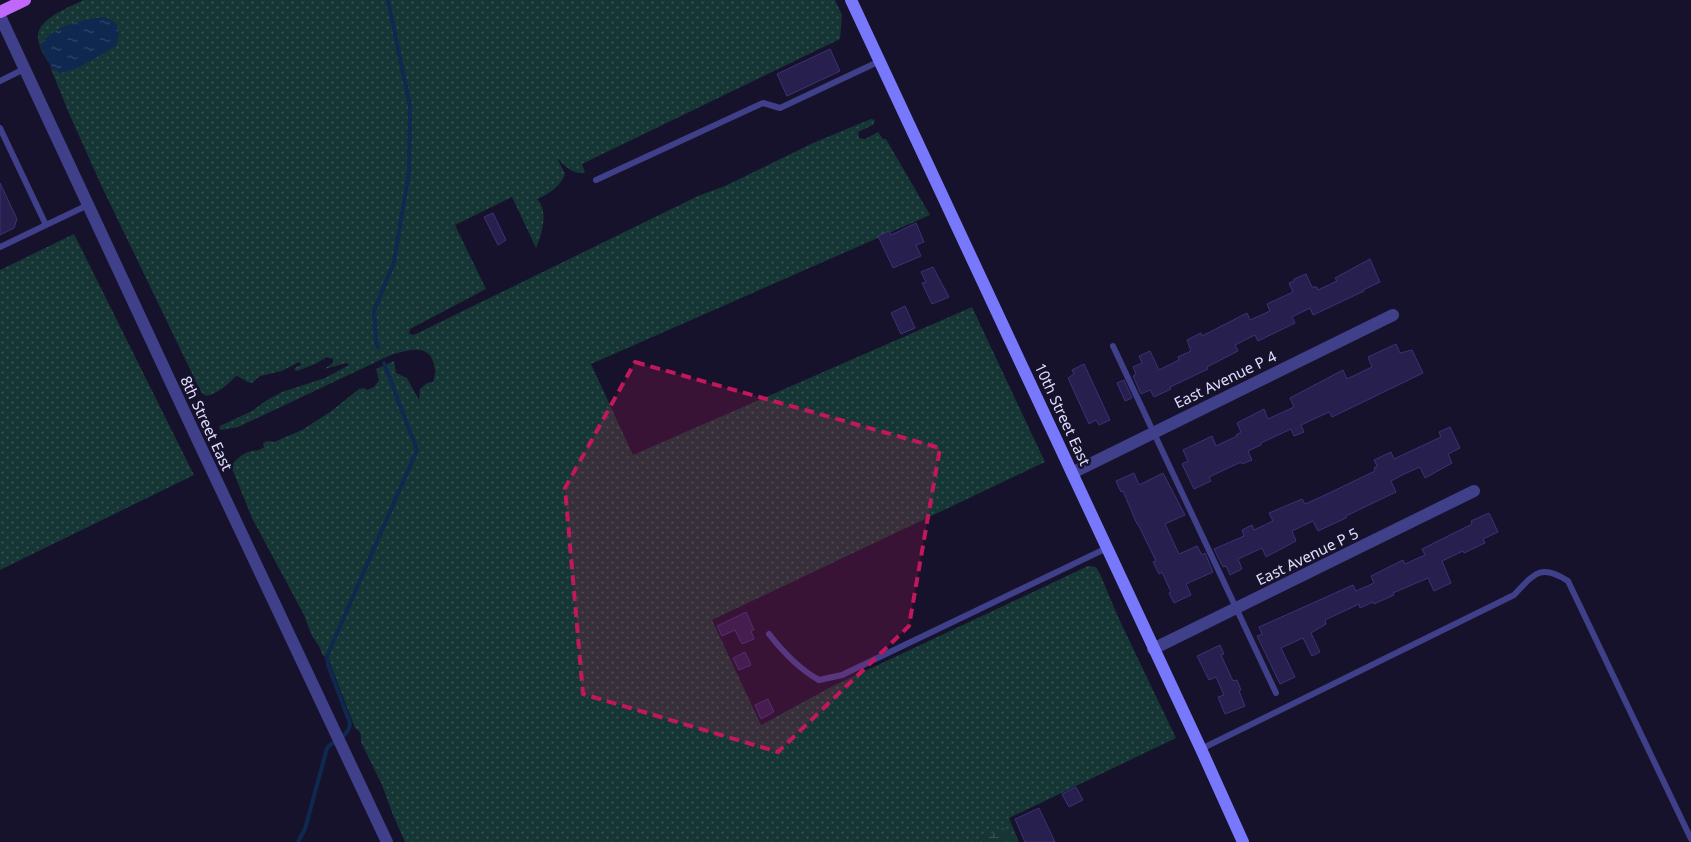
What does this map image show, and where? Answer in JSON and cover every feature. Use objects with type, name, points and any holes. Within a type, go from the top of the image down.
[{"type":"main road","points":[[0,12],[25,0]]},
{"type":"main road","name":"10th Street East","points":[[851,0],[1243,842]]},
{"type":"street","name":"8th Street East","points":[[0,16],[198,443],[387,842]]},
{"type":"street","name":"East Avenue P 4","points":[[1072,473],[1393,315]]},
{"type":"street","name":"East Avenue P 5","points":[[1153,649],[1474,491]]},
{"type":"lane","points":[[596,180],[763,103],[780,108],[880,61]]},
{"type":"lane","points":[[0,81],[24,69]]},
{"type":"lane","points":[[0,128],[46,224]]},
{"type":"lane","points":[[0,247],[88,204]]},
{"type":"lane","points":[[1113,346],[1276,693]]},
{"type":"lane","points":[[769,634],[784,653],[819,680],[842,674],[1107,548]]},
{"type":"lane","points":[[1201,749],[1514,595],[1530,578],[1542,571],[1556,573],[1568,581],[1691,839]]},
{"type":"highlighted area","points":[[635,362],[940,448],[909,626],[778,752],[583,694],[565,488]]},
{"type":"green space","points":[[84,0],[835,0],[842,15],[840,39],[582,164],[585,172],[577,173],[573,171],[557,158],[565,174],[561,182],[554,189],[537,199],[541,204],[544,216],[536,248],[512,197],[455,225],[486,289],[410,329],[409,333],[412,335],[416,334],[698,196],[725,186],[813,143],[871,119],[875,120],[873,125],[858,132],[859,138],[865,139],[878,132],[883,139],[886,139],[930,215],[591,364],[633,455],[972,307],[1045,462],[712,620],[761,725],[831,687],[1088,566],[1096,567],[1100,574],[1119,619],[1176,738],[1009,818],[1019,842],[405,842],[382,785],[361,742],[360,734],[355,728],[328,658],[323,656],[312,636],[304,615],[252,518],[231,466],[243,455],[264,447],[263,443],[267,441],[274,442],[302,430],[330,412],[359,389],[364,388],[367,390],[374,387],[379,380],[376,369],[394,361],[396,373],[407,378],[419,400],[420,389],[427,383],[433,382],[435,376],[432,359],[425,351],[420,350],[409,350],[393,354],[238,427],[221,430],[219,428],[252,411],[282,392],[325,378],[349,365],[347,363],[324,369],[333,363],[333,359],[327,357],[315,364],[297,371],[294,370],[301,365],[299,362],[282,371],[260,376],[252,383],[236,376],[215,393],[206,396],[201,392],[102,187],[51,69],[71,55],[64,51],[48,62],[39,45],[39,32],[42,25],[63,10]]},
{"type":"green space","points":[[74,234],[194,475],[0,570],[0,270]]},
{"type":"green space","points":[[1003,828],[1007,830],[1013,842],[974,842]]},
{"type":"water","points":[[105,17],[113,21],[118,27],[119,36],[116,46],[78,68],[61,73],[52,69],[40,46],[45,39],[68,25]]},
{"type":"building","points":[[830,49],[840,71],[787,96],[777,74]]},
{"type":"building","points":[[0,183],[17,219],[14,228],[0,235]]},
{"type":"building","points":[[493,213],[506,240],[498,245],[484,217]]},
{"type":"building","points":[[916,223],[924,242],[916,245],[921,256],[893,268],[878,236],[889,231],[891,235]]},
{"type":"building","points":[[1370,259],[1380,282],[1313,315],[1310,308],[1292,317],[1295,323],[1258,341],[1255,335],[1235,345],[1238,351],[1154,397],[1150,390],[1141,394],[1133,376],[1136,374],[1133,367],[1142,363],[1139,356],[1150,351],[1159,370],[1179,360],[1178,357],[1191,351],[1187,340],[1201,333],[1202,336],[1247,313],[1250,320],[1270,311],[1267,304],[1293,292],[1289,283],[1294,281],[1294,279],[1306,274],[1312,287],[1317,287],[1318,290],[1337,281],[1335,278]]},
{"type":"building","points":[[933,267],[949,297],[932,304],[922,283],[926,282],[921,272]]},
{"type":"building","points":[[905,306],[915,328],[901,334],[891,313]]},
{"type":"building","points":[[1396,344],[1400,353],[1412,350],[1423,373],[1332,417],[1329,412],[1301,425],[1304,432],[1294,436],[1291,429],[1261,443],[1261,445],[1248,451],[1252,460],[1242,464],[1241,462],[1209,477],[1211,481],[1194,489],[1182,464],[1188,461],[1183,450],[1212,436],[1216,446],[1237,436],[1241,432],[1237,423],[1264,409],[1268,419],[1294,407],[1290,398],[1343,370],[1347,379],[1372,367],[1368,357]]},
{"type":"building","points":[[1084,364],[1110,420],[1099,425],[1096,420],[1089,424],[1068,378],[1074,374],[1072,370]]},
{"type":"building","points":[[1124,380],[1132,398],[1125,401],[1117,383]]},
{"type":"building","points":[[1450,427],[1460,448],[1448,454],[1452,463],[1425,478],[1420,467],[1402,475],[1391,481],[1396,492],[1318,531],[1313,521],[1292,531],[1296,541],[1266,557],[1262,548],[1238,559],[1242,569],[1230,575],[1226,566],[1223,567],[1214,549],[1244,536],[1242,530],[1252,525],[1254,530],[1273,521],[1269,513],[1302,499],[1305,504],[1323,496],[1375,471],[1374,468],[1377,466],[1374,460],[1391,452],[1394,459],[1441,437],[1439,432]]},
{"type":"building","points":[[1134,473],[1139,485],[1163,473],[1185,515],[1165,524],[1179,554],[1197,546],[1202,555],[1205,553],[1213,572],[1186,584],[1191,595],[1174,603],[1162,572],[1159,574],[1153,562],[1156,561],[1123,491],[1121,492],[1116,481]]},
{"type":"building","points":[[1489,513],[1498,532],[1483,539],[1485,543],[1442,561],[1451,583],[1434,591],[1428,578],[1393,593],[1394,595],[1374,604],[1373,602],[1360,608],[1359,604],[1325,620],[1326,624],[1311,633],[1320,652],[1312,656],[1303,638],[1281,648],[1295,677],[1280,684],[1257,636],[1262,634],[1259,627],[1353,585],[1356,591],[1374,583],[1371,576],[1403,560],[1405,564],[1425,555],[1422,549],[1472,524],[1471,521]]},
{"type":"building","points":[[746,612],[754,630],[751,631],[754,639],[742,644],[735,630],[722,636],[717,626]]},
{"type":"building","points":[[1220,645],[1224,654],[1221,655],[1233,681],[1237,680],[1245,706],[1225,714],[1218,697],[1224,695],[1216,677],[1209,680],[1197,656]]},
{"type":"building","points":[[745,652],[751,665],[739,670],[733,658]]},
{"type":"building","points":[[768,699],[774,712],[761,719],[755,705]]},
{"type":"building","points":[[1076,787],[1083,800],[1069,807],[1062,794]]},
{"type":"building","points":[[1039,808],[1055,842],[1025,842],[1015,819]]},
{"type":"waterway","points":[[378,347],[374,311],[394,262],[409,172],[410,106],[388,0]]},
{"type":"waterway","points":[[298,842],[305,829],[327,748],[347,732],[350,723],[328,665],[327,656],[417,450],[384,363]]}]
